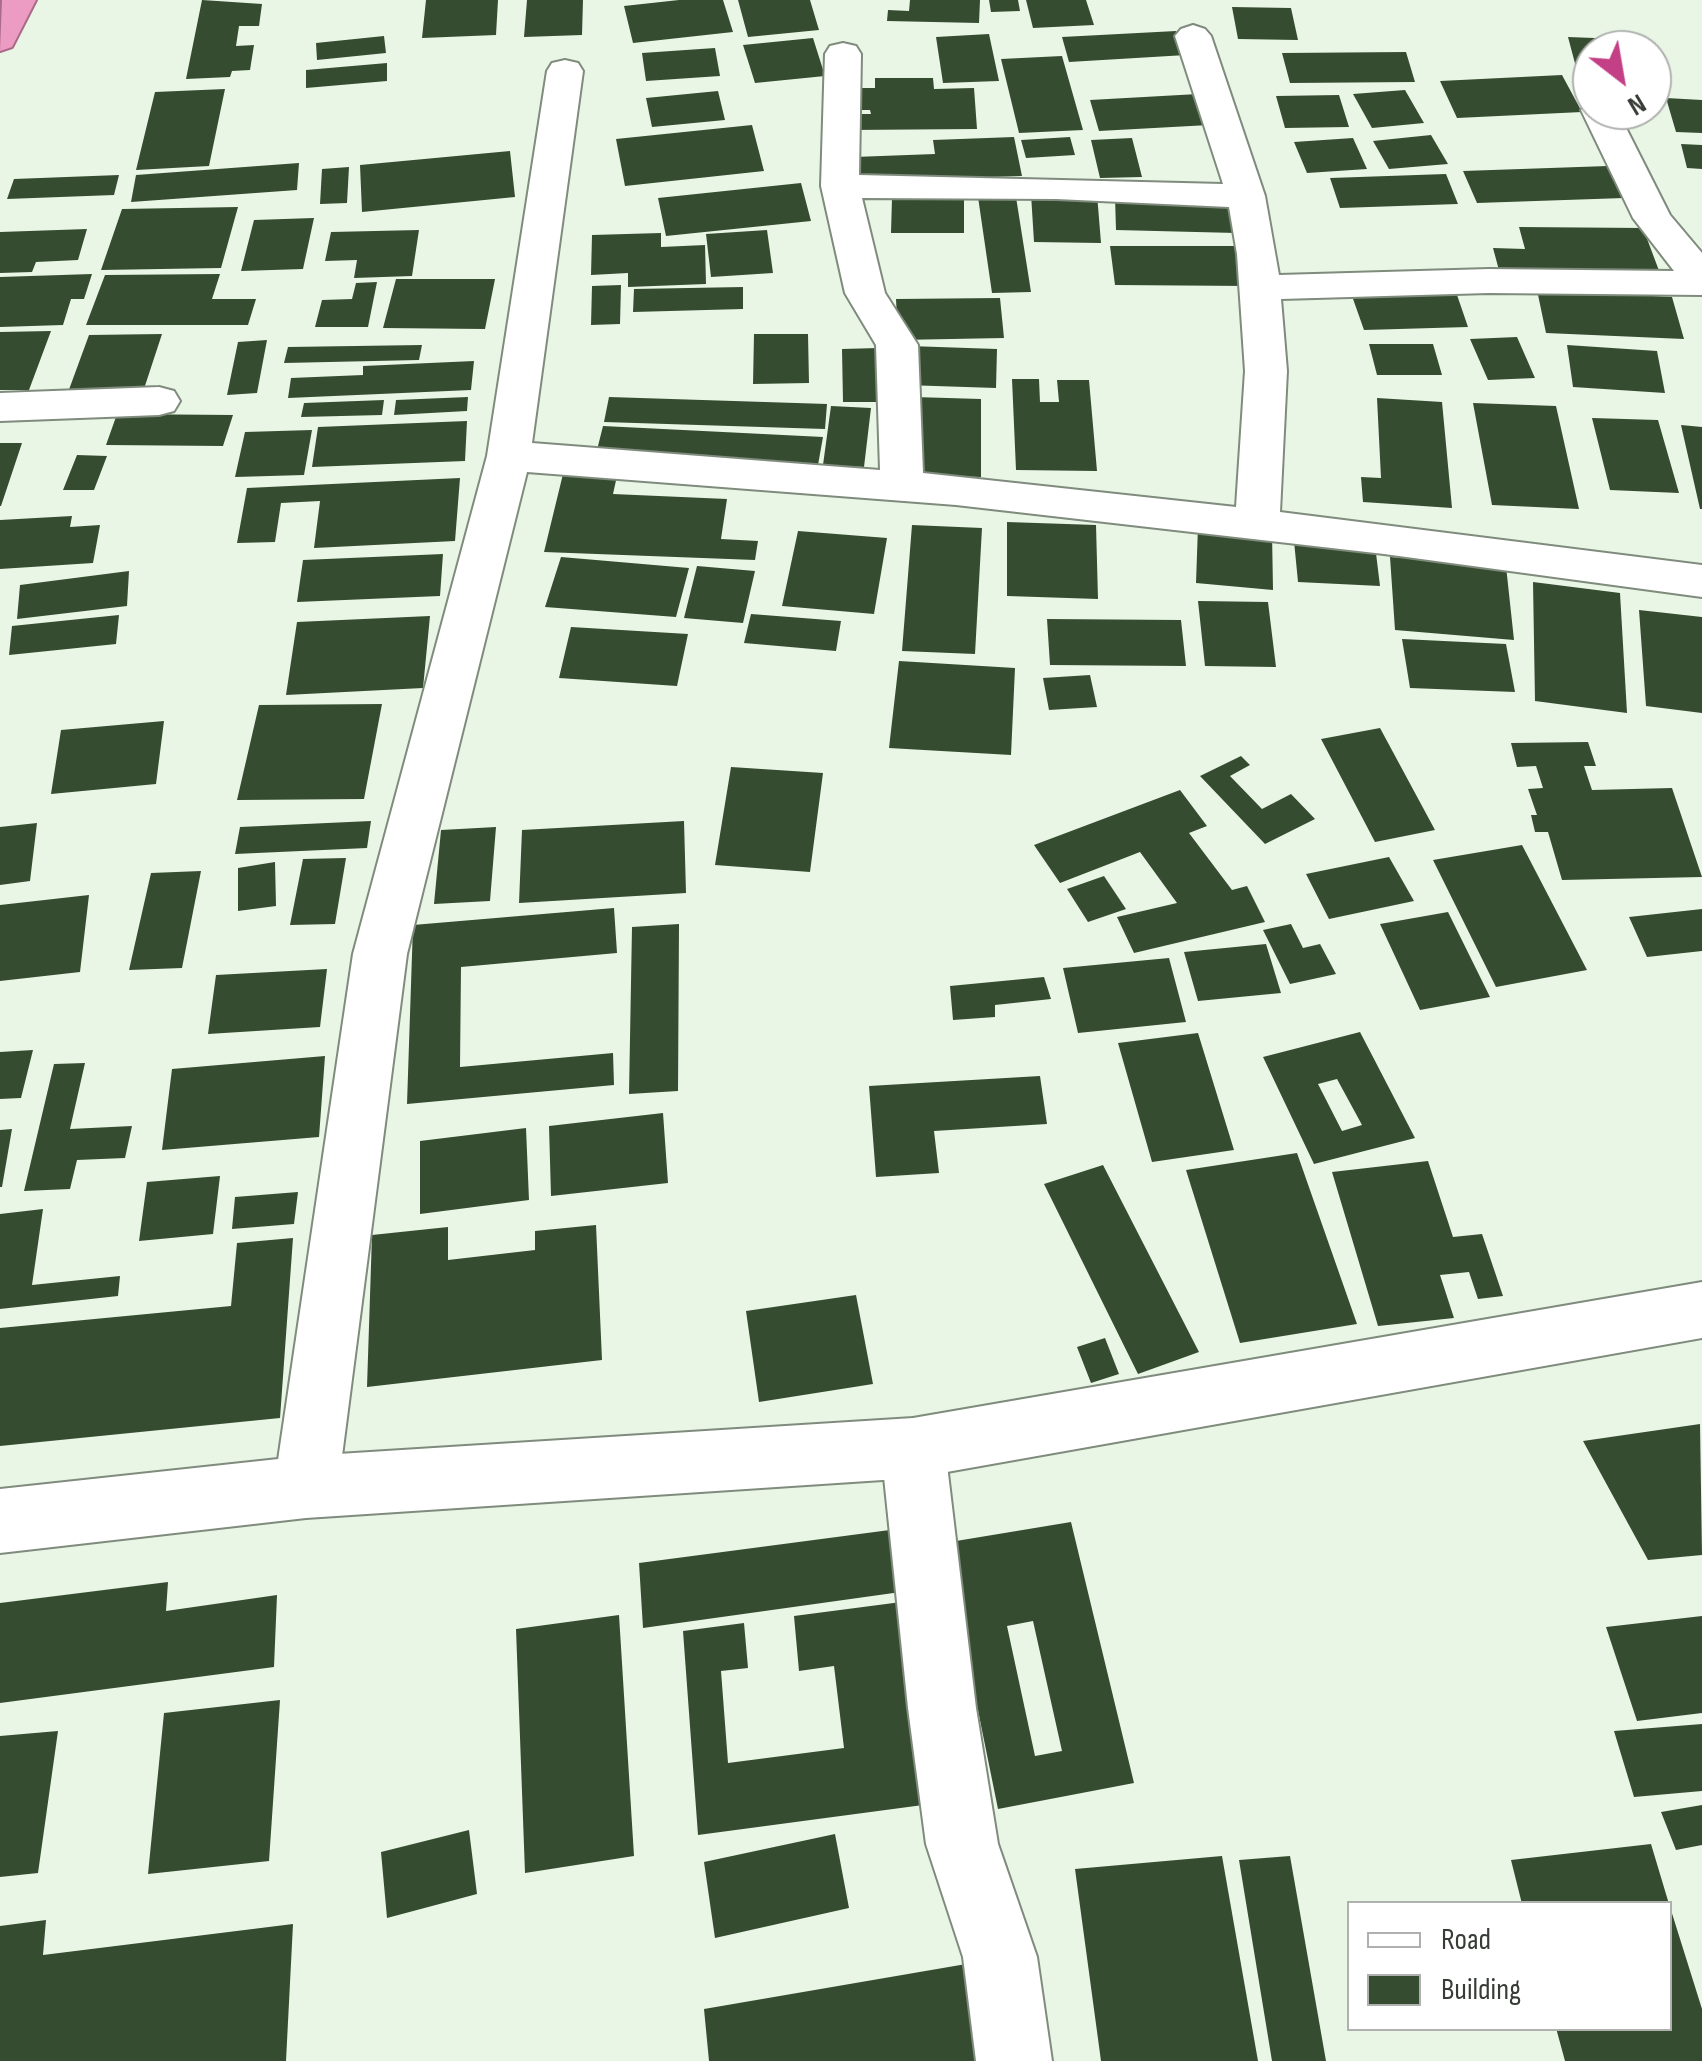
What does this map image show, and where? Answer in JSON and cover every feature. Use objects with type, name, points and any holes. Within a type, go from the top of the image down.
[{"type":"highway","points":[[0,40],[19,0]]},
{"type":"street","points":[[1193,36],[1246,196],[1259,288],[1266,371],[1257,524]]},
{"type":"street","points":[[843,54],[840,186],[865,293],[897,345],[902,486]]},
{"type":"street","points":[[306,1487],[380,954],[509,456],[566,71]]},
{"type":"street","points":[[1608,130],[1652,218],[1702,281]]},
{"type":"street","points":[[840,186],[1056,188],[1246,196]]},
{"type":"street","points":[[1259,288],[1489,281],[1702,281]]},
{"type":"street","points":[[0,407],[159,401]]},
{"type":"street","points":[[509,456],[902,486],[1257,524],[1702,581]]},
{"type":"street","points":[[0,1521],[306,1487],[913,1448],[1702,1310]]},
{"type":"street","points":[[913,1448],[942,1708],[962,1844],[1000,1957],[1014,2061]]},
{"type":"building","points":[[202,0],[262,4],[259,26],[239,26],[236,46],[254,45],[250,70],[232,71],[230,77],[186,79]]},
{"type":"building","points":[[426,0],[498,0],[496,35],[422,38]]},
{"type":"building","points":[[527,0],[583,0],[582,35],[524,37]]},
{"type":"building","points":[[723,0],[733,32],[633,43],[624,6]]},
{"type":"building","points":[[738,0],[810,0],[819,30],[748,37]]},
{"type":"building","points":[[910,0],[980,0],[979,23],[887,21],[888,10],[909,11]]},
{"type":"building","points":[[989,0],[1018,0],[1020,11],[991,12]]},
{"type":"building","points":[[1026,0],[1086,0],[1094,25],[1033,28]]},
{"type":"building","points":[[1232,7],[1291,8],[1298,40],[1238,39]]},
{"type":"building","points":[[1176,31],[1186,55],[1069,62],[1062,37]]},
{"type":"building","points":[[989,34],[999,81],[943,83],[936,37]]},
{"type":"building","points":[[384,36],[386,53],[317,60],[316,43]]},
{"type":"building","points":[[813,38],[825,76],[755,83],[743,45]]},
{"type":"building","points":[[715,48],[720,76],[646,81],[642,53]]},
{"type":"building","points":[[1406,52],[1415,82],[1290,83],[1282,53]]},
{"type":"building","points":[[1062,56],[1083,130],[1019,133],[1001,59]]},
{"type":"building","points":[[387,63],[387,81],[306,88],[306,70]]},
{"type":"building","points":[[1562,75],[1572,94],[1572,112],[1457,118],[1440,81]]},
{"type":"building","points":[[875,78],[933,78],[934,89],[974,88],[977,129],[849,130],[849,114],[871,114],[870,110],[858,110],[857,88],[875,88]]},
{"type":"building","points":[[225,89],[209,166],[136,170],[155,92]]},
{"type":"building","points":[[1405,90],[1424,123],[1372,128],[1353,94]]},
{"type":"building","points":[[718,91],[725,120],[652,127],[646,98]]},
{"type":"building","points":[[1198,94],[1209,125],[1099,131],[1090,100]]},
{"type":"building","points":[[1339,95],[1349,127],[1285,128],[1276,96]]},
{"type":"building","points":[[1672,98],[1702,100],[1702,133],[1676,132]]},
{"type":"building","points":[[752,125],[764,171],[625,186],[616,139]]},
{"type":"building","points":[[1431,135],[1448,164],[1389,169],[1373,141]]},
{"type":"building","points":[[1014,137],[1022,176],[857,181],[854,157],[935,154],[933,140]]},
{"type":"building","points":[[1070,137],[1075,155],[1026,158],[1021,140]]},
{"type":"building","points":[[1132,138],[1142,177],[1100,178],[1091,140]]},
{"type":"building","points":[[1353,138],[1367,169],[1307,173],[1294,142]]},
{"type":"building","points":[[1681,144],[1702,145],[1702,169],[1687,168]]},
{"type":"building","points":[[510,151],[515,197],[362,212],[360,165]]},
{"type":"building","points":[[299,163],[297,190],[131,202],[136,175]]},
{"type":"building","points":[[1608,166],[1624,198],[1477,203],[1463,171]]},
{"type":"building","points":[[349,167],[347,203],[320,204],[322,169]]},
{"type":"building","points":[[1446,174],[1458,204],[1340,208],[1330,178]]},
{"type":"building","points":[[119,175],[114,195],[7,199],[14,179]]},
{"type":"building","points":[[801,183],[811,221],[666,236],[658,198]]},
{"type":"building","points":[[1031,194],[1097,194],[1101,243],[1034,242]]},
{"type":"building","points":[[978,197],[1016,197],[1031,292],[992,293]]},
{"type":"building","points":[[1115,197],[1233,200],[1236,233],[1116,230]]},
{"type":"building","points":[[892,198],[964,198],[964,233],[891,233]]},
{"type":"building","points":[[238,207],[221,268],[101,270],[122,209]]},
{"type":"building","points":[[314,218],[303,269],[241,271],[254,220]]},
{"type":"building","points":[[1519,227],[1643,228],[1661,276],[1500,274],[1493,248],[1525,249]]},
{"type":"building","points":[[87,229],[78,260],[36,262],[32,272],[0,273],[0,232]]},
{"type":"building","points":[[419,230],[412,276],[354,278],[357,260],[325,261],[331,232]]},
{"type":"building","points":[[767,230],[773,273],[711,277],[706,234]]},
{"type":"building","points":[[661,233],[661,247],[705,245],[706,284],[628,287],[628,273],[591,275],[592,235]]},
{"type":"building","points":[[1110,246],[1242,246],[1249,286],[1115,285]]},
{"type":"building","points":[[92,274],[84,299],[71,299],[63,325],[0,327],[0,277]]},
{"type":"building","points":[[220,274],[212,299],[256,299],[248,325],[86,325],[105,275]]},
{"type":"building","points":[[396,279],[495,279],[485,329],[383,328]]},
{"type":"building","points":[[377,282],[368,327],[315,327],[322,300],[352,299],[356,283]]},
{"type":"building","points":[[621,285],[620,324],[591,325],[592,286]]},
{"type":"building","points":[[743,287],[743,309],[633,312],[634,289]]},
{"type":"building","points":[[1537,290],[1672,297],[1684,339],[1546,333]]},
{"type":"building","points":[[1456,292],[1468,327],[1364,330],[1352,296]]},
{"type":"building","points":[[1000,298],[1004,338],[898,340],[896,299]]},
{"type":"building","points":[[51,331],[29,390],[0,390],[0,332]]},
{"type":"building","points":[[162,334],[142,395],[67,395],[89,335]]},
{"type":"building","points":[[754,334],[808,334],[809,383],[753,384]]},
{"type":"building","points":[[1517,337],[1535,378],[1488,380],[1470,339]]},
{"type":"building","points":[[267,340],[257,393],[227,395],[238,342]]},
{"type":"building","points":[[1369,344],[1433,344],[1442,375],[1377,375]]},
{"type":"building","points":[[422,345],[419,360],[284,363],[288,347]]},
{"type":"building","points":[[1567,345],[1657,351],[1665,393],[1573,387]]},
{"type":"building","points":[[909,346],[997,349],[996,388],[905,385]]},
{"type":"building","points":[[878,348],[880,402],[843,402],[842,349]]},
{"type":"building","points":[[474,361],[471,390],[288,398],[291,378],[363,375],[363,366]]},
{"type":"building","points":[[1012,379],[1039,379],[1040,402],[1059,402],[1057,380],[1089,380],[1097,471],[1016,470]]},
{"type":"building","points":[[468,397],[467,411],[394,415],[396,400]]},
{"type":"building","points":[[609,397],[827,404],[825,429],[604,422]]},
{"type":"building","points":[[914,397],[981,399],[981,477],[911,475]]},
{"type":"building","points":[[1377,398],[1442,402],[1452,508],[1363,502],[1361,477],[1381,478]]},
{"type":"building","points":[[384,400],[382,415],[301,417],[304,403]]},
{"type":"building","points":[[1473,403],[1556,406],[1579,509],[1492,505]]},
{"type":"building","points":[[831,406],[871,408],[864,467],[823,465]]},
{"type":"building","points":[[117,414],[233,415],[223,446],[106,445]]},
{"type":"building","points":[[1592,418],[1658,420],[1679,493],[1610,490]]},
{"type":"building","points":[[467,421],[465,461],[312,467],[318,427]]},
{"type":"building","points":[[1681,425],[1702,427],[1702,509],[1700,509]]},
{"type":"building","points":[[603,426],[823,437],[818,465],[596,454]]},
{"type":"building","points":[[312,430],[304,475],[235,477],[245,432]]},
{"type":"building","points":[[0,443],[22,443],[1,506],[0,506]]},
{"type":"building","points":[[77,455],[107,456],[94,490],[63,490]]},
{"type":"building","points":[[563,474],[617,476],[613,494],[727,499],[721,539],[758,541],[755,560],[544,552]]},
{"type":"building","points":[[460,478],[455,541],[314,548],[320,501],[281,503],[275,542],[237,543],[247,488]]},
{"type":"building","points":[[72,516],[70,527],[100,525],[93,563],[0,569],[0,520]]},
{"type":"building","points":[[1007,522],[1096,525],[1098,599],[1007,596]]},
{"type":"building","points":[[912,525],[982,528],[975,654],[902,651]]},
{"type":"building","points":[[1198,526],[1272,532],[1273,590],[1196,583]]},
{"type":"building","points":[[798,531],[887,538],[874,614],[782,606]]},
{"type":"building","points":[[1294,541],[1375,545],[1380,586],[1298,582]]},
{"type":"building","points":[[443,554],[440,596],[297,602],[303,560]]},
{"type":"building","points":[[561,557],[689,568],[676,617],[545,607]]},
{"type":"building","points":[[1390,557],[1506,566],[1514,640],[1395,630]]},
{"type":"building","points":[[697,566],[755,571],[743,623],[684,618]]},
{"type":"building","points":[[129,571],[127,606],[17,619],[20,585]]},
{"type":"building","points":[[1533,582],[1620,593],[1627,713],[1535,701]]},
{"type":"building","points":[[1198,601],[1268,602],[1276,667],[1205,666]]},
{"type":"building","points":[[1639,610],[1702,617],[1702,713],[1646,706]]},
{"type":"building","points":[[751,614],[841,621],[836,651],[744,643]]},
{"type":"building","points":[[119,615],[116,644],[9,655],[12,626]]},
{"type":"building","points":[[430,616],[423,688],[286,695],[297,622]]},
{"type":"building","points":[[1047,619],[1181,620],[1186,666],[1050,665]]},
{"type":"building","points":[[571,627],[688,634],[677,686],[559,678]]},
{"type":"building","points":[[1402,639],[1506,644],[1515,692],[1410,688]]},
{"type":"building","points":[[899,661],[1015,668],[1011,755],[889,748]]},
{"type":"building","points":[[1090,675],[1097,707],[1049,710],[1043,678]]},
{"type":"building","points":[[382,704],[364,799],[237,800],[259,705]]},
{"type":"building","points":[[164,721],[156,784],[51,794],[61,730]]},
{"type":"building","points":[[1380,728],[1435,830],[1375,842],[1321,739]]},
{"type":"building","points":[[1588,742],[1596,766],[1584,766],[1592,790],[1672,788],[1702,877],[1562,880],[1548,832],[1535,832],[1531,815],[1537,815],[1528,789],[1543,788],[1536,766],[1517,767],[1511,743]]},
{"type":"building","points":[[1241,756],[1250,765],[1230,776],[1262,809],[1291,794],[1315,819],[1265,844],[1200,776]]},
{"type":"building","points":[[731,767],[823,773],[810,872],[715,865]]},
{"type":"building","points":[[1180,790],[1207,826],[1189,833],[1232,890],[1247,886],[1265,922],[1134,953],[1117,917],[1177,903],[1140,852],[1060,883],[1034,845]]},
{"type":"building","points":[[371,821],[367,848],[235,854],[240,827]]},
{"type":"building","points":[[684,821],[686,893],[519,903],[522,830]]},
{"type":"building","points":[[37,823],[30,881],[0,885],[0,827]]},
{"type":"building","points":[[496,827],[490,901],[434,904],[441,830]]},
{"type":"building","points":[[1522,845],[1587,970],[1496,987],[1433,860]]},
{"type":"building","points":[[1389,857],[1414,901],[1329,919],[1306,874]]},
{"type":"building","points":[[346,858],[335,924],[290,925],[303,859]]},
{"type":"building","points":[[275,862],[276,906],[238,911],[238,868]]},
{"type":"building","points":[[201,871],[182,968],[129,970],[151,873]]},
{"type":"building","points":[[1104,876],[1126,909],[1088,922],[1067,889]]},
{"type":"building","points":[[89,895],[80,972],[0,981],[0,905]]},
{"type":"building","points":[[614,908],[617,953],[461,967],[460,1067],[613,1053],[614,1085],[407,1104],[413,925]]},
{"type":"building","points":[[1702,909],[1702,951],[1647,957],[1629,917]]},
{"type":"building","points":[[1448,912],[1490,997],[1420,1010],[1380,924]]},
{"type":"building","points":[[679,924],[678,1091],[629,1094],[632,927]]},
{"type":"building","points":[[1291,924],[1303,948],[1320,944],[1336,974],[1290,984],[1263,930]]},
{"type":"building","points":[[1266,944],[1281,993],[1198,1001],[1184,952]]},
{"type":"building","points":[[1169,958],[1186,1022],[1078,1033],[1063,968]]},
{"type":"building","points":[[327,969],[320,1027],[208,1034],[216,975]]},
{"type":"building","points":[[1044,977],[1051,999],[995,1005],[995,1017],[953,1020],[950,986]]},
{"type":"building","points":[[1360,1032],[1415,1138],[1314,1164],[1263,1057]],"holes":[[[1337,1079],[1362,1125],[1342,1131],[1318,1084]]]},
{"type":"building","points":[[1198,1033],[1234,1150],[1152,1162],[1118,1043]]},
{"type":"building","points":[[33,1050],[21,1098],[0,1099],[0,1052]]},
{"type":"building","points":[[325,1056],[319,1137],[162,1150],[172,1069]]},
{"type":"building","points":[[85,1063],[70,1129],[132,1126],[125,1158],[77,1160],[70,1189],[24,1191],[54,1064]]},
{"type":"building","points":[[1040,1076],[1047,1124],[934,1131],[939,1173],[876,1177],[869,1086]]},
{"type":"building","points":[[663,1113],[668,1183],[551,1196],[549,1126]]},
{"type":"building","points":[[526,1128],[529,1200],[420,1214],[420,1141]]},
{"type":"building","points":[[12,1129],[2,1187],[0,1187],[0,1130]]},
{"type":"building","points":[[1297,1153],[1357,1324],[1240,1343],[1186,1170]]},
{"type":"building","points":[[1428,1161],[1453,1237],[1482,1234],[1503,1296],[1478,1299],[1469,1272],[1440,1275],[1454,1318],[1378,1326],[1332,1172]]},
{"type":"building","points":[[1103,1165],[1199,1352],[1138,1374],[1044,1184]]},
{"type":"building","points":[[220,1176],[213,1234],[139,1241],[147,1182]]},
{"type":"building","points":[[298,1192],[294,1224],[232,1229],[235,1197]]},
{"type":"building","points":[[43,1209],[32,1285],[120,1276],[118,1296],[0,1309],[0,1214]]},
{"type":"building","points":[[596,1225],[602,1360],[367,1387],[372,1235],[448,1227],[448,1260],[535,1250],[535,1231]]},
{"type":"building","points":[[293,1238],[280,1418],[0,1446],[0,1328],[231,1306],[237,1243]]},
{"type":"building","points":[[856,1295],[873,1384],[759,1402],[746,1311]]},
{"type":"building","points":[[1105,1338],[1119,1374],[1091,1383],[1077,1347]]},
{"type":"building","points":[[1700,1424],[1702,1555],[1648,1560],[1583,1441]]},
{"type":"building","points":[[1071,1522],[1134,1783],[998,1809],[944,1543]],"holes":[[[1033,1621],[1062,1751],[1035,1756],[1007,1626]]]},
{"type":"building","points":[[905,1528],[915,1590],[643,1628],[639,1563]]},
{"type":"building","points":[[168,1582],[166,1611],[277,1595],[274,1667],[0,1703],[0,1603]]},
{"type":"building","points":[[909,1601],[938,1803],[698,1835],[683,1631],[744,1623],[748,1668],[721,1671],[728,1763],[844,1748],[834,1666],[799,1671],[794,1616]]},
{"type":"building","points":[[619,1615],[634,1856],[525,1873],[516,1629]]},
{"type":"building","points":[[1702,1616],[1702,1713],[1637,1721],[1606,1627]]},
{"type":"building","points":[[280,1700],[269,1861],[148,1874],[164,1713]]},
{"type":"building","points":[[1702,1724],[1702,1791],[1634,1797],[1614,1731]]},
{"type":"building","points":[[58,1731],[38,1873],[0,1877],[0,1736]]},
{"type":"building","points":[[1702,1805],[1702,1845],[1676,1850],[1661,1812]]},
{"type":"building","points":[[469,1830],[477,1894],[387,1918],[381,1852]]},
{"type":"building","points":[[835,1834],[849,1908],[715,1938],[704,1862]]},
{"type":"building","points":[[1651,1844],[1668,1901],[1521,1901],[1511,1860]]},
{"type":"building","points":[[1222,1856],[1258,2061],[1101,2061],[1075,1869]]},
{"type":"building","points":[[1290,1856],[1326,2061],[1272,2061],[1239,1860]]},
{"type":"building","points":[[1672,1913],[1702,2009],[1702,2061],[1565,2061],[1557,2031],[1672,2031]]},
{"type":"building","points":[[46,1920],[43,1955],[293,1924],[286,2061],[0,2061],[0,1926]]},
{"type":"building","points":[[972,1963],[988,2061],[709,2061],[704,2009]]}]
